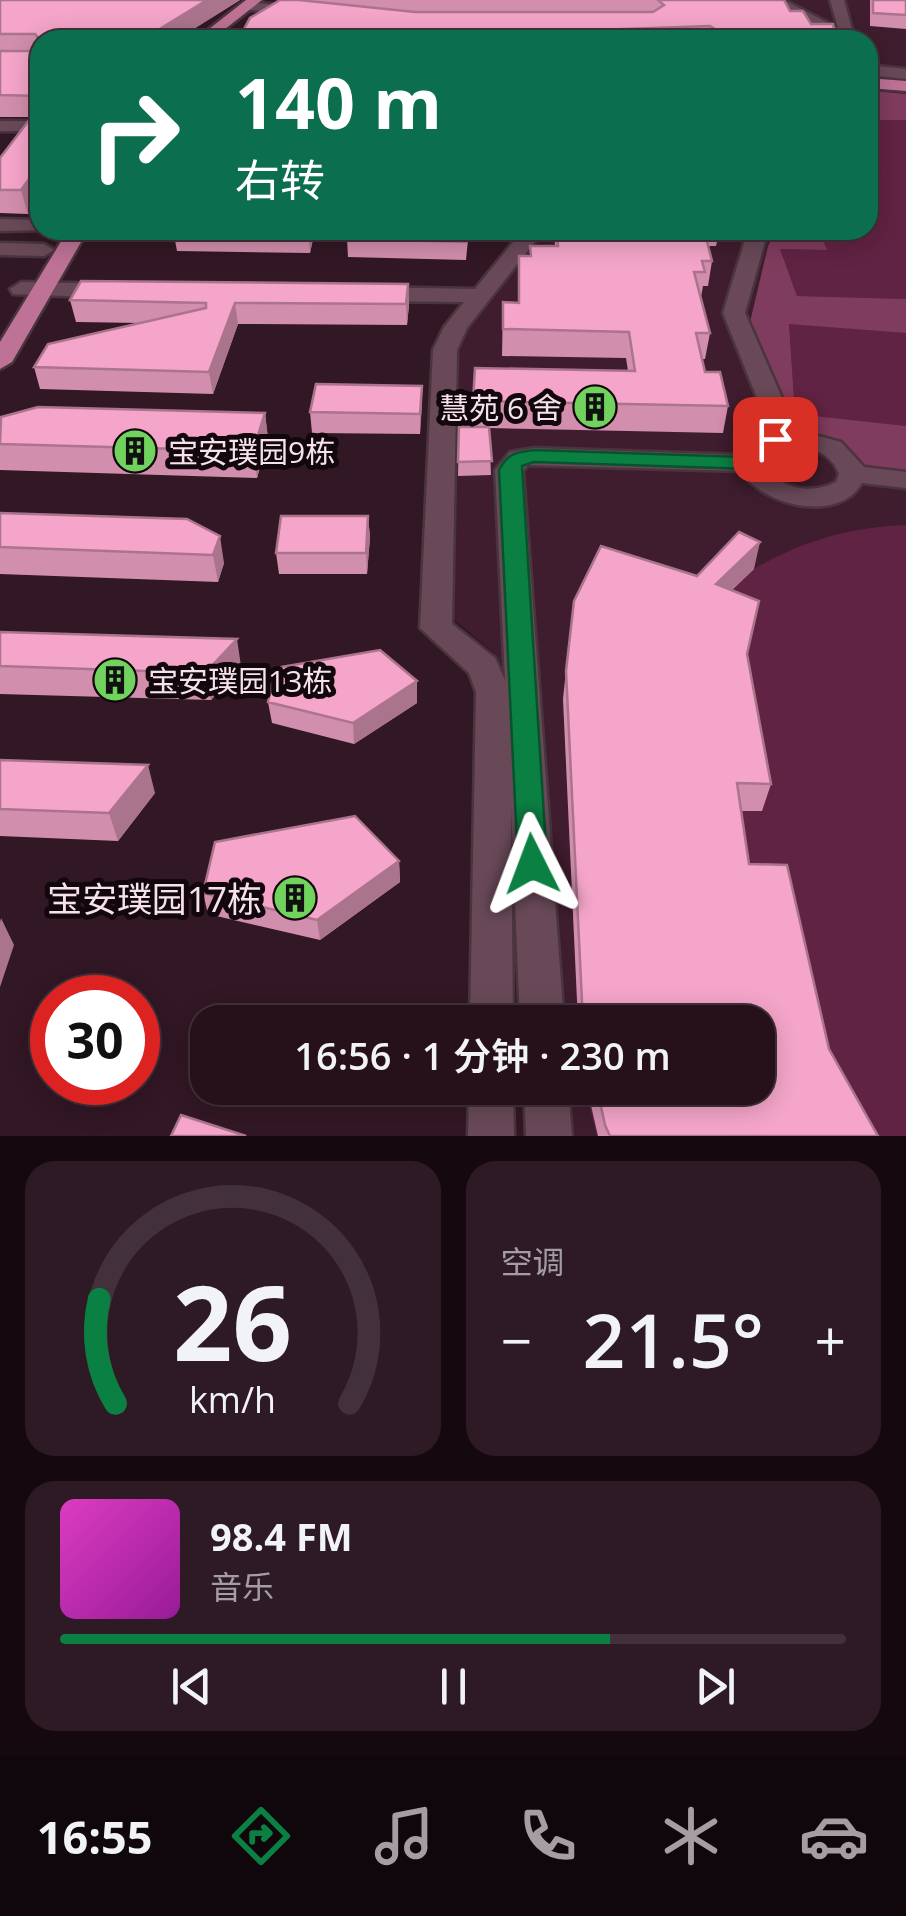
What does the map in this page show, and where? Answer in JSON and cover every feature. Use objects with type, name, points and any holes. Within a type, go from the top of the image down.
[{"type":"main road","points":[[217,30],[257,3]]},
{"type":"main road","points":[[229,30],[257,3]]},
{"type":"main road","points":[[0,362],[50,240]]},
{"type":"main road","points":[[0,322],[70,240]]},
{"type":"street","points":[[774,0],[830,30]]},
{"type":"street","points":[[837,0],[845,30]]},
{"type":"street","points":[[257,3],[331,15]]},
{"type":"street","points":[[878,80],[906,83]]},
{"type":"street","points":[[0,126],[30,126]]},
{"type":"street","points":[[0,225],[30,226]]},
{"type":"street","points":[[491,1005],[493,692],[483,666],[436,628],[444,350],[456,327],[526,240]]},
{"type":"street","points":[[755,240],[734,313],[786,438]]},
{"type":"street","points":[[0,249],[44,250]]},
{"type":"street","points":[[31,290],[142,291]]},
{"type":"street","points":[[341,294],[480,296]]},
{"type":"street","points":[[786,438],[809,439],[831,447],[847,459],[853,474],[847,488],[839,493],[804,498],[767,485],[750,463],[758,446],[786,438]]},
{"type":"street","points":[[541,1005],[509,470],[519,458],[534,456],[750,463]]},
{"type":"street","points":[[853,474],[906,480]]},
{"type":"street","points":[[491,1105],[491,1136]]},
{"type":"street","points":[[547,1105],[549,1136]]},
{"type":"shaded area","points":[[640,0],[906,0],[906,77],[878,74],[878,30],[678,30]]},
{"type":"shaded area","points":[[878,87],[906,90],[906,1136],[524,1136],[523,1105],[775,1105],[775,1005],[518,1005],[495,654],[452,617],[455,350],[470,319],[531,240],[878,240]]},
{"type":"shaded area","points":[[878,91],[906,94],[906,120],[879,120]]},
{"type":"shaded area","points":[[906,120],[906,299],[797,296],[780,249],[826,250],[822,240],[878,240],[881,171],[878,121]]},
{"type":"shaded area","points":[[771,240],[823,240],[827,250],[780,249],[797,296],[906,299],[906,333],[789,324],[795,414],[906,426],[906,472],[861,467],[835,443],[792,429],[750,322]]},
{"type":"shaded area","points":[[789,323],[906,333],[906,426],[795,415]]},
{"type":"shaded area","points":[[906,525],[906,1136],[597,1136],[589,1105],[775,1105],[775,1005],[577,1005],[563,699],[571,628],[692,604],[733,559],[754,569],[827,537]]},
{"type":"building","points":[[0,0],[207,0],[158,30],[30,30],[30,34],[0,34]]},
{"type":"building","points":[[280,0],[415,12],[653,12],[664,5],[658,0],[784,0],[790,11],[803,11],[811,24],[833,24],[834,30],[717,30],[710,26],[597,30],[245,30],[250,18]]},
{"type":"building","points":[[873,0],[906,0],[906,15],[873,13]]},
{"type":"building","points":[[0,51],[30,51],[30,96],[0,95]]},
{"type":"building","points":[[30,119],[30,178],[21,190],[0,190],[0,158]]},
{"type":"building","points":[[387,240],[466,240],[466,242]]},
{"type":"building","points":[[558,240],[707,240],[712,261],[702,261],[705,272],[694,272],[710,333],[696,333],[705,372],[720,372],[728,406],[473,401],[475,368],[635,371],[629,332],[503,329],[503,302],[519,303],[519,256],[531,256],[530,246],[558,246]]},
{"type":"building","points":[[81,281],[408,284],[406,304],[235,303],[209,372],[34,367],[48,344],[206,308],[206,303],[70,300]]},
{"type":"building","points":[[316,384],[422,386],[420,414],[310,412]]},
{"type":"building","points":[[38,407],[265,413],[253,451],[0,444],[1,417]]},
{"type":"building","points":[[459,427],[489,427],[492,461],[458,462]]},
{"type":"building","points":[[0,513],[187,519],[220,536],[213,555],[0,547]]},
{"type":"building","points":[[281,516],[368,516],[366,553],[276,553]]},
{"type":"building","points":[[739,532],[760,542],[716,584],[759,601],[747,654],[771,784],[737,783],[749,864],[787,865],[829,1049],[878,1136],[610,1136],[605,1125],[601,1105],[775,1105],[775,1005],[582,1005],[566,671],[574,601],[601,546],[697,576]]},
{"type":"building","points":[[0,632],[237,639],[205,673],[0,666]]},
{"type":"building","points":[[380,650],[417,681],[353,723],[268,702],[275,668]]},
{"type":"building","points":[[0,760],[148,765],[109,813],[0,809]]},
{"type":"building","name":"宝安璞园17栋","points":[[355,816],[399,861],[317,920],[203,893],[215,842]]},
{"type":"building","points":[[181,1115],[246,1136],[171,1136]]},
{"type":"place","name":"慧苑 6 舍","points":[[595,407]]},
{"type":"place","name":"宝安璞园9栋","points":[[135,451]]},
{"type":"place","name":"宝安璞园13栋","points":[[115,680]]},
{"type":"place","name":"宝安璞园17栋","points":[[295,898]]},
{"type":"route","points":[[532,864],[509,470],[513,462],[534,456],[750,463],[758,446],[775,439]]}]
